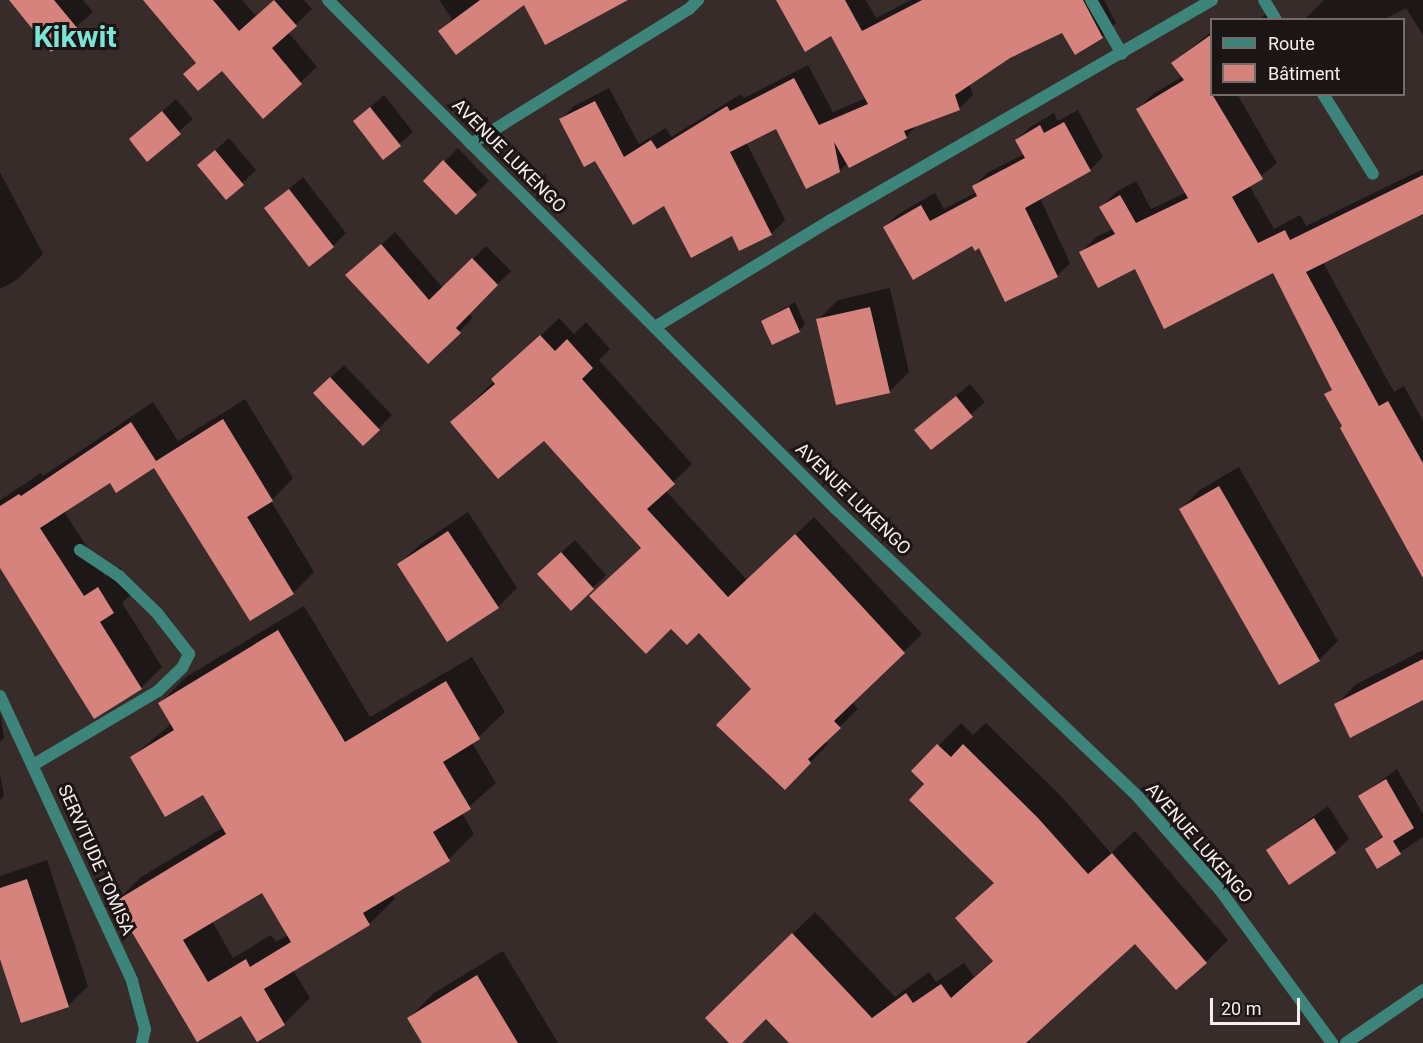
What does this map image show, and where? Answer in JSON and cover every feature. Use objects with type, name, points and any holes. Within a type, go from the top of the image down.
[{"type":"street","name":"AVENUE LUKENGO","points":[[328,0],[836,509],[1138,798],[1220,890],[1332,1043]]},
{"type":"street","points":[[471,144],[689,9],[698,0]]},
{"type":"street","points":[[1091,0],[1122,54]]},
{"type":"street","points":[[655,327],[831,219],[1122,54],[1212,0]]},
{"type":"street","points":[[1264,0],[1275,18]]},
{"type":"street","points":[[1324,96],[1373,174]]},
{"type":"street","points":[[33,765],[158,691],[182,668],[189,654],[157,613],[119,576],[80,550]]},
{"type":"street","name":"SERVITUDE TOMISA","points":[[0,696],[132,981],[145,1029],[142,1043]]},
{"type":"street","points":[[1346,1043],[1423,990]]},
{"type":"building","points":[[9,0],[54,0],[78,29],[51,52]]},
{"type":"building","points":[[143,0],[213,0],[239,31],[274,0],[297,26],[272,48],[302,84],[263,119],[222,71],[198,91],[183,74],[196,63]]},
{"type":"building","points":[[480,0],[628,0],[545,45],[524,5],[456,55],[438,31]]},
{"type":"building","points":[[776,0],[845,0],[862,31],[922,0],[1083,0],[1103,38],[1075,55],[1062,33],[1010,58],[955,95],[960,110],[904,131],[907,138],[849,168],[834,142],[840,172],[806,189],[776,129],[730,152],[772,235],[739,251],[732,236],[691,258],[664,206],[633,225],[595,161],[584,167],[559,119],[595,101],[624,157],[651,140],[657,149],[727,106],[730,111],[794,78],[819,125],[868,104],[831,36],[805,52]]},
{"type":"building","points":[[1210,35],[1210,96],[1213,96],[1263,179],[1232,197],[1258,243],[1285,230],[1290,240],[1423,175],[1423,214],[1306,272],[1379,406],[1388,401],[1423,463],[1423,578],[1340,428],[1342,426],[1324,394],[1332,390],[1273,273],[1164,329],[1135,269],[1098,288],[1079,252],[1115,234],[1099,207],[1120,195],[1136,223],[1188,198],[1136,109],[1184,80],[1171,63]]},
{"type":"building","points":[[370,107],[401,146],[383,160],[353,121]]},
{"type":"building","points":[[162,111],[181,134],[147,162],[129,139]]},
{"type":"building","points":[[1064,122],[1091,171],[1025,208],[1058,277],[1005,302],[979,248],[975,251],[972,246],[913,280],[883,227],[921,205],[930,221],[977,196],[972,186],[1025,158],[1015,140],[1040,125],[1044,133]]},
{"type":"building","points":[[215,150],[244,185],[226,200],[197,165]]},
{"type":"building","points":[[443,160],[477,195],[456,215],[423,181]]},
{"type":"building","points":[[289,189],[334,247],[309,267],[264,208]]},
{"type":"building","points":[[381,244],[429,300],[472,258],[498,285],[456,328],[461,333],[428,364],[345,275]]},
{"type":"building","points":[[789,307],[800,332],[772,345],[761,321]]},
{"type":"building","points":[[870,307],[890,393],[836,405],[816,319]]},
{"type":"building","points":[[540,335],[555,351],[567,339],[593,368],[582,379],[675,484],[647,509],[728,597],[795,534],[905,653],[834,721],[841,728],[808,759],[811,763],[785,790],[716,725],[751,689],[699,633],[687,645],[671,629],[646,654],[589,596],[641,548],[544,441],[498,479],[450,422],[495,384],[491,379]]},
{"type":"building","points":[[330,377],[380,430],[363,446],[313,393]]},
{"type":"building","points":[[956,396],[973,417],[931,450],[914,430]]},
{"type":"building","points":[[223,419],[273,501],[247,517],[294,594],[250,621],[154,468],[116,493],[110,483],[40,528],[84,596],[98,587],[114,613],[100,622],[142,689],[94,719],[0,568],[0,506],[19,494],[21,496],[131,422],[156,461]]},
{"type":"building","points":[[1219,486],[1320,661],[1279,685],[1179,509]]},
{"type":"building","points":[[448,531],[499,608],[447,642],[397,564]]},
{"type":"building","points":[[561,552],[594,589],[571,611],[537,574]]},
{"type":"building","points":[[278,630],[345,742],[446,681],[480,739],[443,762],[471,809],[433,832],[450,861],[363,913],[370,925],[264,989],[285,1025],[257,1042],[241,1016],[197,1042],[114,902],[226,834],[203,795],[165,817],[130,757],[174,730],[158,703]],"holes":[[[262,893],[291,942],[250,967],[246,959],[208,982],[183,940]]]},
{"type":"building","points":[[1423,659],[1423,700],[1350,738],[1334,704]]},
{"type":"building","points":[[937,744],[951,757],[963,744],[1038,818],[1088,874],[1112,853],[1207,963],[1176,990],[1135,944],[1026,1043],[789,1043],[766,1019],[742,1043],[729,1043],[705,1018],[792,933],[872,1018],[906,993],[913,1003],[941,984],[951,998],[993,961],[955,918],[994,883],[909,800],[924,784],[911,771]]},
{"type":"building","points":[[1386,779],[1414,828],[1393,841],[1401,854],[1377,869],[1365,849],[1383,837],[1358,796]]},
{"type":"building","points":[[1314,818],[1336,853],[1289,885],[1266,850]]},
{"type":"building","points":[[27,879],[69,1007],[21,1023],[0,959],[0,888]]},
{"type":"building","points":[[477,975],[518,1043],[422,1043],[407,1018]]},
{"type":"district","name":"Kikwit","points":[[75,37]]}]
